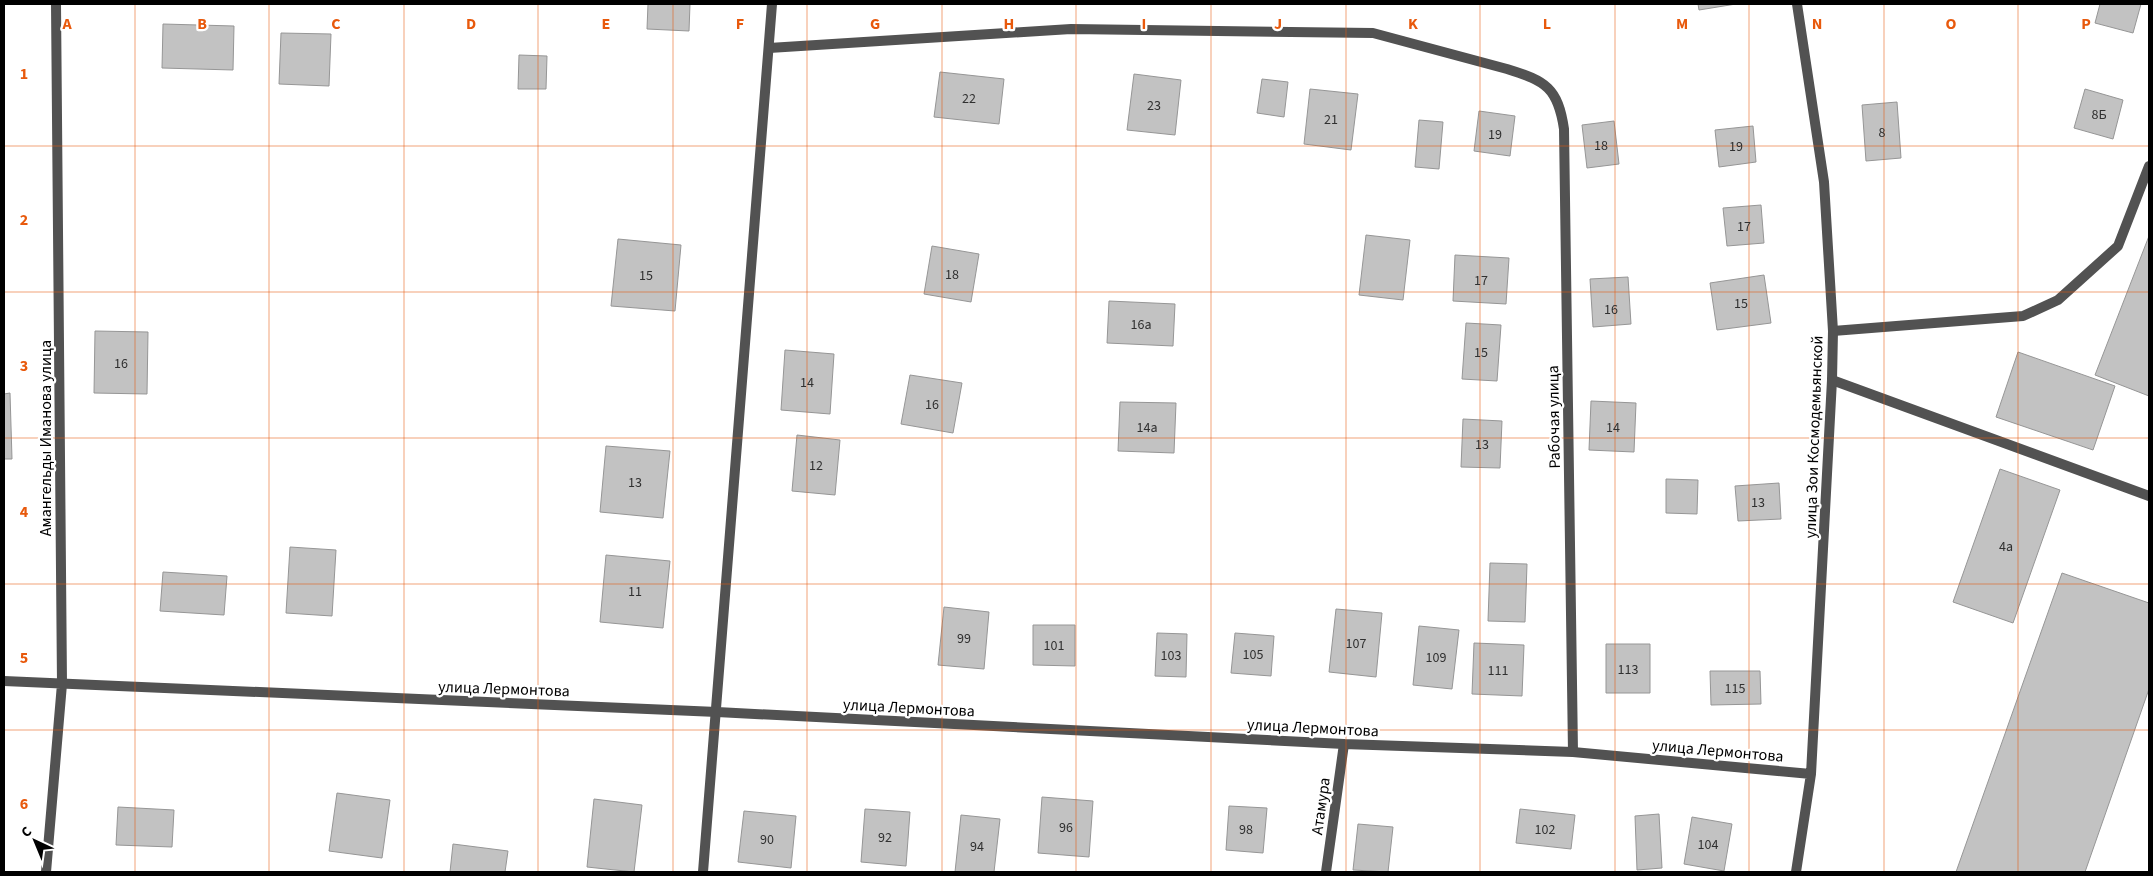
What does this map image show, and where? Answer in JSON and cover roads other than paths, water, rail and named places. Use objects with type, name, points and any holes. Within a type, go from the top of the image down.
[{"type":"street","name":"Амангельды Иманова улица","points":[[46,872],[62,684],[56,4]]},
{"type":"street","points":[[703,872],[772,4]]},
{"type":"street","name":"улица Зои Космодемьянской","points":[[1796,872],[1811,774],[1833,331],[1824,182],[1797,4]]},
{"type":"street","name":"Рабочая улица","points":[[768,48],[1071,29],[1373,34],[1507,69],[1529,76],[1547,86],[1560,106],[1564,129],[1573,752]]},
{"type":"street","points":[[1833,331],[2023,316],[2058,300],[2118,246],[2149,166]]},
{"type":"street","points":[[1832,380],[2149,496]]},
{"type":"street","name":"улица Лермонтова","points":[[4,681],[717,712],[1344,744],[1573,752],[1811,774]]},
{"type":"street","name":"Атамура","points":[[1326,872],[1344,744]]}]
